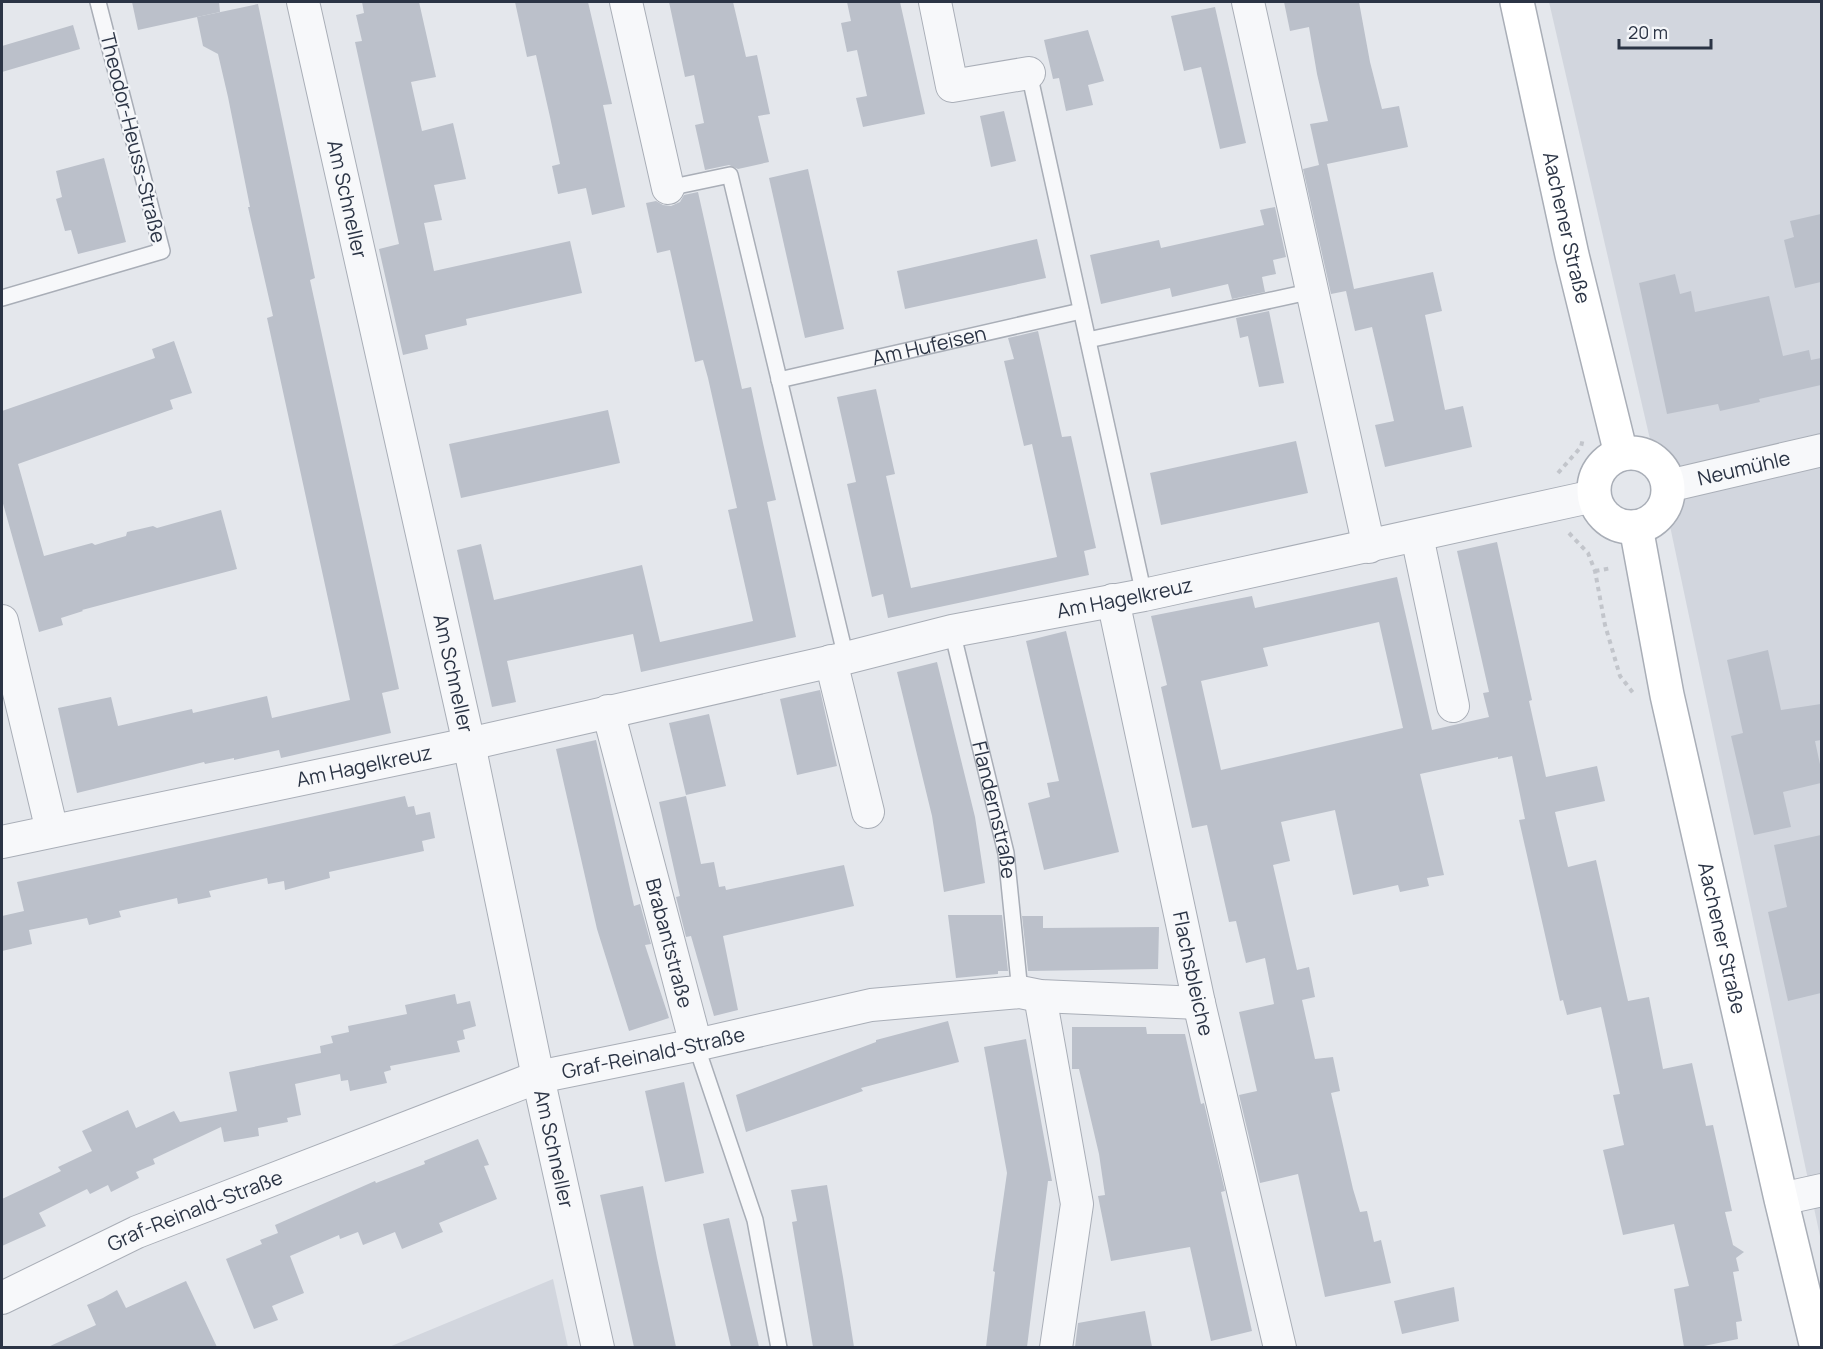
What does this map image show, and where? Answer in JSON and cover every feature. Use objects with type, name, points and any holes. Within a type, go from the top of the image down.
[{"type":"main road","name":"Aachener Straße","points":[[1517,2],[1572,255],[1621,454]]},
{"type":"main road","points":[[1621,454],[1642,455],[1652,459],[1665,476],[1668,486],[1663,508],[1647,524],[1636,526],[1625,527],[1614,523],[1598,507],[1594,496],[1594,483],[1600,470],[1609,460],[1621,454]]},
{"type":"main road","name":"Aachener Straße","points":[[1636,526],[1667,695],[1781,1199],[1817,1347]]},
{"type":"street","name":"Am Schneller","points":[[303,2],[469,744],[538,1077],[598,1347]]},
{"type":"street","points":[[626,2],[668,188]]},
{"type":"street","points":[[935,2],[952,86],[1029,73]]},
{"type":"street","points":[[1248,2],[1369,547]]},
{"type":"street","name":"Neumühle","points":[[1668,486],[1821,450]]},
{"type":"street","name":"Am Hagelkreuz","points":[[2,842],[469,744],[952,631],[1144,595],[1594,496]]},
{"type":"street","points":[[1417,536],[1453,706]]},
{"type":"street","name":"Flachsbleiche","points":[[1113,600],[1199,1003],[1280,1347]]},
{"type":"street","points":[[2,621],[51,831]]},
{"type":"street","points":[[839,659],[868,812]]},
{"type":"street","name":"Brabantstraße","points":[[608,711],[696,1045]]},
{"type":"street","name":"Graf-Reinald-Straße","points":[[2,1299],[137,1232],[538,1077],[696,1045],[871,1005],[1030,994],[1199,1003]]},
{"type":"street","name":"Flandernstraße","points":[[1030,994],[1077,1204],[1056,1347]]},
{"type":"street","points":[[1781,1199],[1821,1190]]},
{"type":"lane","name":"Theodor-Heuss-Straße","points":[[2,298],[162,251],[98,2]]},
{"type":"lane","points":[[1029,73],[1144,595]]},
{"type":"lane","points":[[668,188],[730,175],[779,380],[839,659]]},
{"type":"lane","points":[[1088,340],[1313,291]]},
{"type":"lane","name":"Am Hufeisen","points":[[779,380],[1081,311]]},
{"type":"lane","name":"Flandernstraße","points":[[952,631],[1006,853],[1030,994]]},
{"type":"lane","name":"Brabantstraße","points":[[696,1045],[755,1220],[779,1347]]},
{"type":"shaded area","points":[[1549,2],[1821,2],[1821,1241],[1670,526]]},
{"type":"shaded area","points":[[553,1279],[568,1347],[389,1347]]},
{"type":"building","points":[[132,2],[219,2],[220,12],[138,30]]},
{"type":"building","points":[[362,2],[419,2],[436,77],[411,82],[422,131],[453,123],[466,179],[434,185],[442,220],[424,223],[434,271],[570,241],[582,293],[466,319],[467,325],[425,335],[428,349],[403,355],[379,249],[399,244],[355,42],[362,41],[356,15],[364,13]]},
{"type":"building","points":[[515,2],[588,2],[612,104],[603,105],[625,207],[592,215],[586,188],[558,194],[552,166],[560,164],[550,117],[536,55],[527,57]]},
{"type":"building","points":[[669,2],[733,2],[746,57],[757,55],[770,114],[758,116],[769,162],[738,169],[729,165],[705,170],[695,125],[704,123],[694,75],[685,77]]},
{"type":"building","points":[[847,2],[900,2],[925,114],[863,127],[856,98],[867,96],[857,50],[847,52],[841,23],[851,21]]},
{"type":"building","points":[[1284,2],[1359,2],[1370,62],[1382,109],[1399,106],[1408,147],[1327,164],[1354,289],[1433,272],[1442,311],[1425,315],[1445,410],[1463,406],[1472,447],[1385,467],[1375,425],[1394,421],[1372,327],[1355,331],[1346,291],[1331,294],[1303,169],[1319,165],[1310,124],[1328,121],[1309,27],[1290,31]]},
{"type":"building","points":[[258,4],[315,278],[310,280],[399,689],[382,693],[391,733],[281,758],[279,750],[234,760],[234,758],[205,764],[204,762],[77,793],[58,708],[111,697],[118,726],[192,709],[193,713],[267,696],[272,718],[350,700],[267,318],[273,316],[248,207],[250,207],[228,97],[218,54],[203,46],[197,17]]},
{"type":"building","points":[[1215,7],[1246,143],[1220,149],[1201,67],[1184,71],[1171,16]]},
{"type":"building","points":[[73,25],[80,49],[2,72],[2,46]]},
{"type":"building","points":[[1088,30],[1104,81],[1088,85],[1093,105],[1066,111],[1059,78],[1053,79],[1044,40]]},
{"type":"building","points":[[1004,111],[1016,161],[991,167],[980,116]]},
{"type":"building","points":[[104,158],[126,242],[78,254],[71,230],[65,231],[56,199],[62,197],[56,171]]},
{"type":"building","points":[[808,169],[844,329],[805,338],[769,178]]},
{"type":"building","points":[[698,192],[742,389],[751,387],[776,500],[767,502],[796,637],[641,672],[633,634],[507,661],[516,702],[492,707],[457,550],[481,544],[494,600],[642,565],[660,642],[753,621],[728,510],[737,508],[708,378],[703,360],[695,362],[670,250],[657,253],[646,203],[656,201],[671,206],[680,202],[684,195]]},
{"type":"building","points":[[1275,207],[1286,257],[1273,260],[1276,274],[1262,277],[1265,292],[1232,299],[1228,284],[1172,297],[1170,288],[1101,304],[1090,255],[1159,240],[1161,248],[1264,225],[1260,210]]},
{"type":"building","points":[[1821,214],[1821,282],[1795,288],[1784,240],[1794,237],[1790,221]]},
{"type":"building","points":[[1037,239],[1046,278],[905,309],[897,271]]},
{"type":"building","points":[[1675,274],[1680,294],[1691,291],[1695,312],[1769,296],[1783,356],[1809,350],[1811,360],[1821,358],[1821,385],[1759,399],[1760,402],[1720,411],[1718,404],[1667,414],[1639,283]]},
{"type":"building","points":[[1269,311],[1284,383],[1259,387],[1248,336],[1240,338],[1236,318]]},
{"type":"building","points":[[1038,331],[1062,437],[1071,436],[1096,548],[1084,551],[1089,575],[888,618],[883,594],[872,597],[847,484],[856,482],[837,397],[876,389],[895,474],[886,476],[911,588],[1057,557],[1032,444],[1024,446],[1004,361],[1014,359],[1008,338]]},
{"type":"building","points":[[174,341],[192,393],[170,400],[173,409],[18,464],[44,556],[92,543],[95,545],[126,536],[127,532],[153,526],[157,528],[221,510],[237,569],[82,610],[61,618],[63,625],[39,632],[2,500],[2,411],[155,358],[152,349]]},
{"type":"building","points":[[608,410],[620,463],[461,498],[449,444]]},
{"type":"building","points":[[1296,441],[1308,493],[1161,525],[1150,473]]},
{"type":"building","points":[[1497,542],[1532,700],[1529,701],[1546,777],[1597,766],[1605,801],[1555,812],[1568,867],[1596,860],[1628,1001],[1649,997],[1663,1069],[1692,1063],[1706,1126],[1713,1125],[1732,1211],[1725,1212],[1733,1245],[1744,1252],[1736,1258],[1739,1271],[1733,1272],[1742,1321],[1736,1322],[1738,1339],[1699,1347],[1684,1347],[1674,1289],[1689,1286],[1674,1224],[1623,1235],[1603,1150],[1624,1145],[1613,1095],[1620,1094],[1601,1007],[1567,1015],[1563,1000],[1560,1001],[1519,820],[1525,819],[1512,756],[1420,774],[1444,875],[1427,878],[1429,886],[1400,892],[1398,885],[1353,895],[1335,810],[1281,822],[1290,861],[1273,865],[1297,970],[1309,967],[1315,997],[1302,1000],[1315,1059],[1333,1057],[1340,1091],[1331,1093],[1353,1189],[1360,1212],[1367,1211],[1374,1242],[1381,1240],[1391,1283],[1325,1297],[1298,1174],[1260,1183],[1239,1095],[1257,1091],[1239,1012],[1274,1004],[1265,958],[1246,963],[1236,921],[1229,922],[1207,825],[1192,828],[1161,687],[1167,685],[1151,616],[1252,596],[1255,608],[1397,577],[1432,730],[1489,717],[1483,693],[1489,692],[1457,551]],"holes":[[[1379,622],[1403,728],[1221,770],[1201,681],[1268,666],[1263,648]]]},
{"type":"building","points":[[1066,631],[1119,852],[1044,870],[1028,803],[1050,797],[1047,783],[1059,781],[1026,641]]},
{"type":"building","points":[[1768,650],[1781,710],[1821,704],[1821,740],[1815,741],[1821,769],[1821,783],[1783,792],[1791,827],[1754,835],[1731,736],[1743,733],[1727,660]]},
{"type":"building","points":[[937,662],[975,817],[985,883],[944,892],[932,816],[897,672]]},
{"type":"building","points":[[820,690],[837,766],[797,775],[780,699]]},
{"type":"building","points":[[709,714],[726,786],[686,795],[669,723]]},
{"type":"building","points":[[596,740],[634,906],[640,904],[651,944],[645,945],[669,1018],[629,1031],[597,929],[556,749]]},
{"type":"building","points":[[405,796],[408,807],[414,806],[416,815],[430,812],[435,838],[422,841],[424,851],[329,872],[330,878],[285,890],[284,881],[268,884],[267,878],[209,891],[211,897],[178,904],[177,898],[119,911],[121,917],[89,925],[87,918],[29,930],[32,944],[2,951],[2,916],[24,911],[17,882]]},
{"type":"building","points":[[686,796],[701,864],[714,862],[719,887],[725,886],[726,890],[844,865],[854,906],[723,936],[738,1010],[714,1016],[691,936],[686,937],[676,897],[680,896],[659,802]]},
{"type":"building","points":[[1821,835],[1821,993],[1788,1001],[1768,912],[1787,907],[1774,845]]},
{"type":"building","points":[[948,915],[1002,915],[1008,971],[956,978]]},
{"type":"building","points":[[1022,916],[1043,916],[1043,928],[1159,927],[1158,969],[1028,971]]},
{"type":"building","points":[[455,994],[457,1004],[470,1001],[476,1026],[463,1030],[465,1039],[457,1041],[460,1052],[390,1066],[391,1070],[384,1072],[387,1083],[350,1091],[348,1080],[341,1081],[340,1074],[295,1084],[301,1115],[287,1118],[288,1122],[258,1128],[259,1136],[224,1142],[221,1127],[153,1159],[155,1164],[136,1172],[139,1178],[111,1192],[108,1185],[90,1194],[87,1189],[39,1213],[46,1226],[2,1246],[2,1199],[61,1171],[58,1167],[92,1151],[82,1131],[128,1110],[136,1128],[174,1111],[180,1122],[237,1111],[229,1072],[321,1053],[320,1046],[333,1043],[331,1036],[349,1032],[348,1026],[407,1014],[405,1005]]},
{"type":"building","points":[[948,1021],[959,1062],[861,1088],[863,1091],[746,1132],[736,1095],[876,1042],[876,1040]]},
{"type":"building","points":[[1072,1027],[1146,1027],[1147,1034],[1185,1034],[1225,1191],[1221,1192],[1252,1331],[1211,1341],[1190,1247],[1111,1261],[1098,1196],[1105,1195],[1099,1154],[1079,1069],[1072,1069]]},
{"type":"building","points":[[1026,1039],[1052,1181],[1048,1181],[1027,1347],[986,1347],[995,1272],[993,1271],[1007,1173],[984,1047]]},
{"type":"building","points":[[684,1082],[704,1173],[665,1182],[645,1091]]},
{"type":"building","points":[[478,1139],[489,1165],[484,1166],[497,1199],[439,1223],[443,1232],[402,1249],[395,1232],[363,1245],[358,1232],[340,1239],[339,1235],[290,1256],[304,1293],[272,1306],[278,1320],[254,1329],[226,1259],[262,1244],[260,1240],[278,1233],[275,1225],[375,1181],[376,1183],[425,1164],[424,1161]]},
{"type":"building","points":[[827,1185],[854,1347],[813,1347],[792,1222],[797,1221],[791,1190]]},
{"type":"building","points":[[643,1186],[676,1347],[634,1347],[600,1195]]},
{"type":"building","points":[[729,1218],[759,1347],[731,1347],[703,1224]]},
{"type":"building","points":[[186,1281],[217,1347],[48,1347],[96,1325],[87,1305],[117,1290],[126,1308]]},
{"type":"building","points":[[1454,1287],[1459,1321],[1402,1334],[1394,1301]]},
{"type":"building","points":[[1145,1311],[1152,1347],[1075,1347],[1078,1323]]}]
